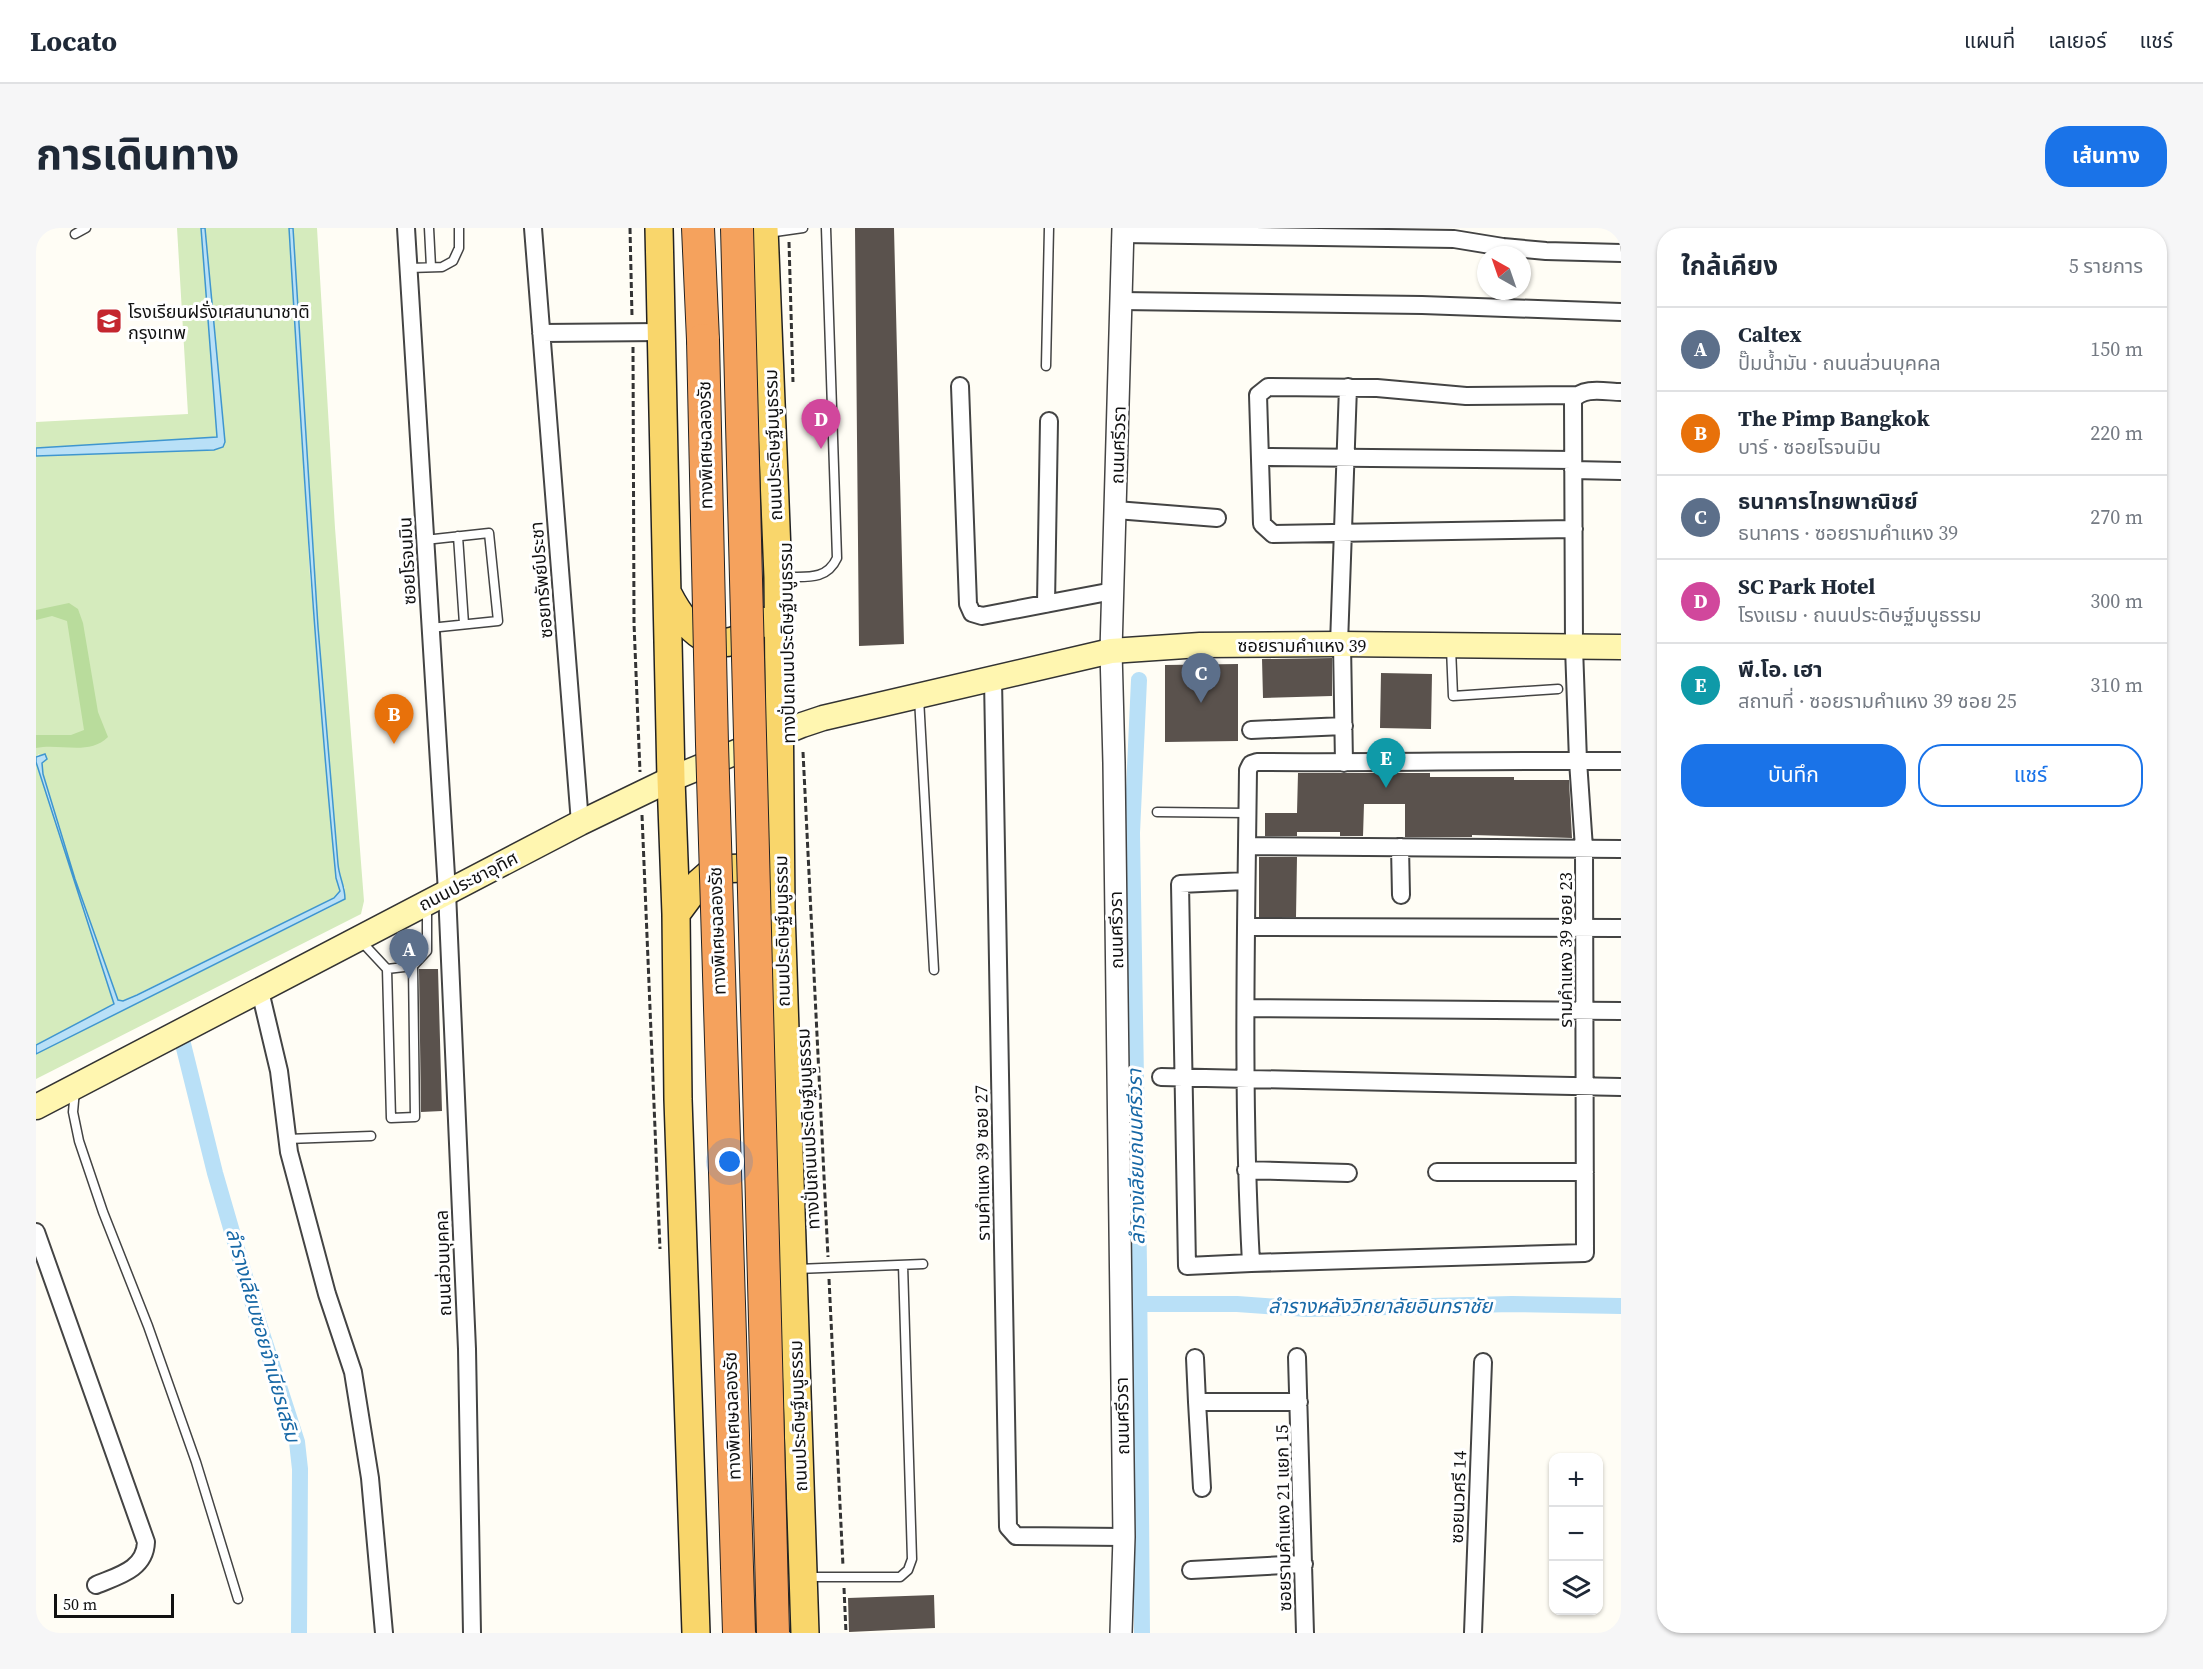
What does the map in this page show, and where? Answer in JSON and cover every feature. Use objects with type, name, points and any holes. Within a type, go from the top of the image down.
[{"type":"highway","name":"ทางพิเศษฉลองรัช","points":[[698,228],[739,1633]]},
{"type":"highway","name":"ทางพิเศษฉลองรัช","points":[[764,230],[773,1633]]},
{"type":"main road","points":[[659,228],[676,915],[678,1099],[696,1633]]},
{"type":"main road","name":"ถนนประดิษฐ์มนูธรรม","points":[[764,230],[778,581],[790,729],[781,910],[805,1633]]},
{"type":"main road","points":[[667,593],[685,623],[697,634],[712,641],[730,643],[754,629],[763,619],[778,581]]},
{"type":"main road","name":"ซอยรามคำแหง 39","points":[[790,729],[919,695],[1111,651],[1200,645],[1621,647]]},
{"type":"main road","name":"ถนนประชาอุทิศ","points":[[36,1107],[580,823],[671,779],[790,729]]},
{"type":"main road","points":[[676,915],[699,883],[715,868],[746,868],[770,888],[781,910]]},
{"type":"street","name":"ซอยโรจนมิน","points":[[406,228],[430,628],[437,897]]},
{"type":"street","name":"ซอยทรัพย์ประชา","points":[[533,228],[580,823]]},
{"type":"street","points":[[1123,231],[1454,239],[1503,247],[1621,253]]},
{"type":"street","name":"ถนนศรีวรา","points":[[1121,1633],[1124,1537],[1111,651],[1123,231]]},
{"type":"street","points":[[1121,301],[1422,305],[1621,312]]},
{"type":"street","points":[[541,333],[662,332]]},
{"type":"street","points":[[960,386],[968,604],[972,613],[982,616],[1113,591]]},
{"type":"street","points":[[1574,529],[1273,534],[1262,524],[1258,395],[1268,387],[1377,388],[1466,396],[1577,395],[1584,391],[1621,392]]},
{"type":"street","points":[[1344,763],[1341,644],[1342,532],[1348,387]]},
{"type":"street","name":"รามคำแหง 39 ซอย 23","points":[[1251,1263],[1585,1253],[1584,848],[1574,647],[1573,400],[1577,395]]},
{"type":"street","points":[[1046,604],[1049,421]]},
{"type":"street","points":[[1260,457],[1573,465],[1621,471]]},
{"type":"street","points":[[1116,510],[1217,518]]},
{"type":"street","name":"รามคำแหง 39 ซอย 27","points":[[993,679],[1008,1527],[1016,1536],[1124,1537]]},
{"type":"street","points":[[1251,730],[1344,726]]},
{"type":"street","points":[[1246,881],[1180,884],[1187,1266],[1251,1263],[1246,1170],[1246,881],[1248,770],[1251,764],[1257,762],[1621,761]]},
{"type":"street","points":[[1247,846],[1621,849]]},
{"type":"street","points":[[1400,847],[1401,895]]},
{"type":"street","name":"ถนนส่วนบุคคล","points":[[437,897],[466,1349],[472,1633]]},
{"type":"street","points":[[1246,927],[1621,928]]},
{"type":"street","points":[[260,990],[279,1071],[287,1139],[327,1294],[353,1372],[370,1478],[384,1633]]},
{"type":"street","points":[[1246,1008],[1621,1011]]},
{"type":"street","points":[[1161,1077],[1621,1087]]},
{"type":"street","points":[[1246,1170],[1348,1173]]},
{"type":"street","points":[[1437,1172],[1585,1172]]},
{"type":"street","points":[[36,1232],[146,1542],[144,1555],[139,1565],[96,1585]]},
{"type":"street","points":[[1195,1358],[1202,1488]]},
{"type":"street","name":"ซอยรามคำแหง 21 แยก 15","points":[[1297,1358],[1305,1633]]},
{"type":"street","name":"ซอยนวศรี 14","points":[[1473,1633],[1483,1362]]},
{"type":"street","points":[[1197,1402],[1299,1402]]},
{"type":"street","points":[[1191,1570],[1304,1564]]},
{"type":"lane","points":[[75,234],[86,228]]},
{"type":"lane","points":[[429,228],[431,267]]},
{"type":"lane","points":[[409,268],[442,267],[453,261],[459,248],[459,228]]},
{"type":"lane","points":[[764,230],[804,228]]},
{"type":"lane","points":[[778,581],[819,576],[832,570],[837,558],[826,228]]},
{"type":"lane","points":[[1046,366],[1049,228]]},
{"type":"lane","points":[[425,540],[489,533],[498,621],[430,628]]},
{"type":"lane","points":[[458,537],[464,624]]},
{"type":"lane","points":[[1451,645],[1453,696],[1558,689]]},
{"type":"lane","points":[[919,695],[934,970]]},
{"type":"lane","points":[[1156,812],[1247,813]]},
{"type":"lane","points":[[387,969],[413,966],[427,951],[437,897]]},
{"type":"lane","points":[[359,939],[387,969],[391,1118],[415,1117],[413,966]]},
{"type":"lane","points":[[76,1086],[73,1112],[79,1142],[196,1462],[238,1599]]},
{"type":"lane","points":[[287,1139],[370,1136]]},
{"type":"lane","points":[[794,1270],[923,1264]]},
{"type":"lane","points":[[803,1577],[900,1577],[908,1570],[912,1559],[903,1265]]},
{"type":"path","points":[[630,228],[633,333],[634,623],[660,1254]]},
{"type":"path","points":[[764,230],[793,385]]},
{"type":"path","name":"ทางปั่นถนนประดิษฐ์มนูธรรม","points":[[790,729],[828,1268],[846,1633]]},
{"type":"green space","points":[[177,228],[201,228],[218,437],[36,448],[36,422],[188,414]]},
{"type":"green space","points":[[205,228],[289,228],[310,576],[340,891],[334,898],[123,1001],[118,1000],[115,993],[74,880],[114,1004],[36,1045],[36,762],[74,878],[39,754],[36,757],[36,456],[214,450],[223,447],[225,442]]},
{"type":"green space","points":[[293,228],[317,228],[335,528],[364,901],[361,914],[36,1079],[36,1054],[335,905],[345,888],[339,878],[318,627]]},
{"type":"green space","points":[[69,603],[78,609],[83,623],[98,712],[108,737],[100,743],[83,748],[36,748],[36,735],[71,735],[84,730],[67,621],[52,616],[36,620],[36,610]]},
{"type":"water","points":[[201,228],[205,228],[225,442],[223,447],[214,450],[36,456],[36,448],[217,437]]},
{"type":"water","points":[[289,228],[293,228],[318,627],[338,864],[345,899],[36,1054],[36,1045],[114,1004],[36,757],[45,754],[47,759],[42,763],[43,774],[75,879],[118,1000],[123,1001],[137,995],[334,898],[340,891],[336,878],[328,797],[315,635]]},
{"type":"building","points":[[855,228],[894,228],[904,644],[859,646]]},
{"type":"building","points":[[1332,658],[1332,696],[1263,698],[1262,659]]},
{"type":"building","points":[[1238,664],[1238,741],[1165,742],[1165,665]]},
{"type":"building","points":[[1381,673],[1432,674],[1431,729],[1380,728]]},
{"type":"building","points":[[1298,773],[1430,773],[1430,777],[1514,777],[1514,780],[1569,780],[1572,838],[1472,835],[1472,837],[1405,837],[1405,804],[1364,804],[1363,836],[1340,836],[1340,832],[1297,832],[1297,836],[1265,836],[1265,813],[1297,813]]},
{"type":"building","points":[[1259,857],[1297,857],[1296,917],[1259,917]]},
{"type":"building","points":[[419,969],[438,969],[442,1111],[421,1112]]},
{"type":"building","points":[[934,1595],[935,1628],[849,1632],[848,1598]]},
{"type":"waterway","name":"ลำรางเลียบถนนศรีวรา","points":[[1139,680],[1132,833],[1142,1633]]},
{"type":"waterway","name":"ลำรางเลียบซอยจำเนียรเสริม","points":[[183,1044],[215,1173],[257,1318],[297,1442],[300,1469],[299,1633]]},
{"type":"waterway","name":"ลำรางหลังวิทยาลัยอินทราชัย","points":[[1140,1304],[1237,1304],[1307,1309],[1512,1304],[1621,1306]]},
{"type":"place","name":"โรงเรียนฝรั่งเศสนานาชาติ กรุงเทพ","points":[[109,321]]},
{"type":"place","name":"SC Park Hotel","points":[[821,449]]},
{"type":"place","name":"ธนาคารไทยพาณิชย์","points":[[1201,703]]},
{"type":"place","name":"The Pimp Bangkok","points":[[394,744]]},
{"type":"place","name":"พี.โอ. เฮา","points":[[1386,788]]},
{"type":"place","name":"Caltex","points":[[409,979]]}]
